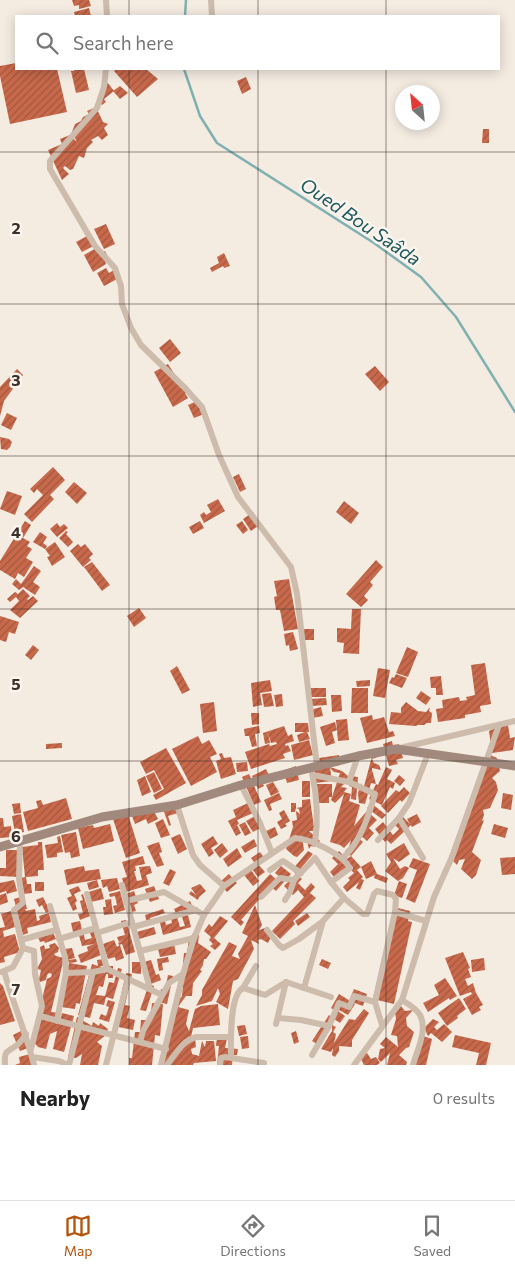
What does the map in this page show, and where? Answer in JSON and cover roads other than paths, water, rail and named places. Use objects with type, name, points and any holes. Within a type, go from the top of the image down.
[{"type":"main road","points":[[0,847],[102,817],[177,805],[241,784],[313,770],[358,756],[396,749],[515,766]]},
{"type":"street","points":[[106,0],[107,15]]},
{"type":"street","points":[[211,0],[212,15]]},
{"type":"street","points":[[106,70],[104,87],[97,108],[50,161],[50,169],[95,246],[115,268],[121,286],[122,304],[131,328],[141,345],[202,407],[219,454],[238,497],[291,567],[297,594],[316,800],[315,844]]},
{"type":"street","points":[[396,749],[515,721]]},
{"type":"street","points":[[354,1065],[402,1000],[434,897],[452,857],[499,725]]},
{"type":"street","points":[[378,840],[399,818],[409,803],[428,754]]},
{"type":"street","points":[[349,782],[358,756]]},
{"type":"street","points":[[313,770],[349,782],[375,794],[366,822],[353,849],[343,858]]},
{"type":"street","points":[[241,784],[272,853]]},
{"type":"street","points":[[177,805],[193,855],[224,886]]},
{"type":"street","points":[[399,818],[423,858]]},
{"type":"street","points":[[161,1065],[183,974],[194,938],[204,915],[224,886],[295,838],[315,844],[343,858],[350,868],[331,882]]},
{"type":"street","points":[[20,841],[20,879],[23,903],[14,910],[23,948],[14,967],[2,972],[26,1034],[34,1065]]},
{"type":"street","points":[[285,900],[294,880],[315,858],[344,898],[365,915],[368,912],[375,892],[382,892],[396,897],[396,912],[375,1002],[382,1025]]},
{"type":"street","points":[[270,870],[283,862],[301,873]]},
{"type":"street","points":[[261,897],[280,878],[294,880]]},
{"type":"street","points":[[122,885],[150,989]]},
{"type":"street","points":[[126,901],[164,892],[204,915]]},
{"type":"street","points":[[87,894],[107,969]]},
{"type":"street","points":[[267,930],[278,945],[283,948],[298,940],[323,921],[344,898]]},
{"type":"street","points":[[50,906],[65,957],[66,973],[57,1021]]},
{"type":"street","points":[[59,939],[196,910]]},
{"type":"street","points":[[396,912],[426,921]]},
{"type":"street","points":[[304,988],[323,921]]},
{"type":"street","points":[[21,940],[56,930]]},
{"type":"street","points":[[140,951],[194,938]]},
{"type":"street","points":[[23,948],[34,951],[35,974],[41,997],[40,1016],[32,1053]]},
{"type":"street","points":[[231,1057],[232,1018],[236,998],[238,991],[243,988],[256,966]]},
{"type":"street","points":[[66,973],[93,972],[107,969],[162,996]]},
{"type":"street","points":[[32,1053],[69,1065],[93,972]]},
{"type":"street","points":[[140,1042],[143,1030],[169,983],[183,974]]},
{"type":"street","points":[[106,1065],[128,979]]},
{"type":"street","points":[[286,982],[277,1022],[301,1020],[329,1026]]},
{"type":"street","points":[[286,982],[331,997]]},
{"type":"street","points":[[243,988],[265,995],[286,982]]},
{"type":"street","points":[[312,1055],[329,1026],[339,1003],[349,1007],[354,996],[375,1002]]},
{"type":"street","points":[[402,1000],[415,1009],[420,1014],[422,1020],[421,1038],[413,1065]]},
{"type":"street","points":[[40,1016],[166,1049]]},
{"type":"street","points":[[5,1065],[7,1051],[17,1045],[26,1034]]},
{"type":"street","points":[[167,1065],[182,1045],[191,1038],[231,1037]]},
{"type":"street","points":[[220,1065],[222,1058],[231,1057],[264,1063]]},
{"type":"waterway","name":"Oued Bou Saâda","points":[[185,15],[186,0]]},
{"type":"waterway","name":"Oued Bou Saâda","points":[[184,70],[200,116],[217,143],[374,243],[421,277],[456,317],[515,412]]}]
